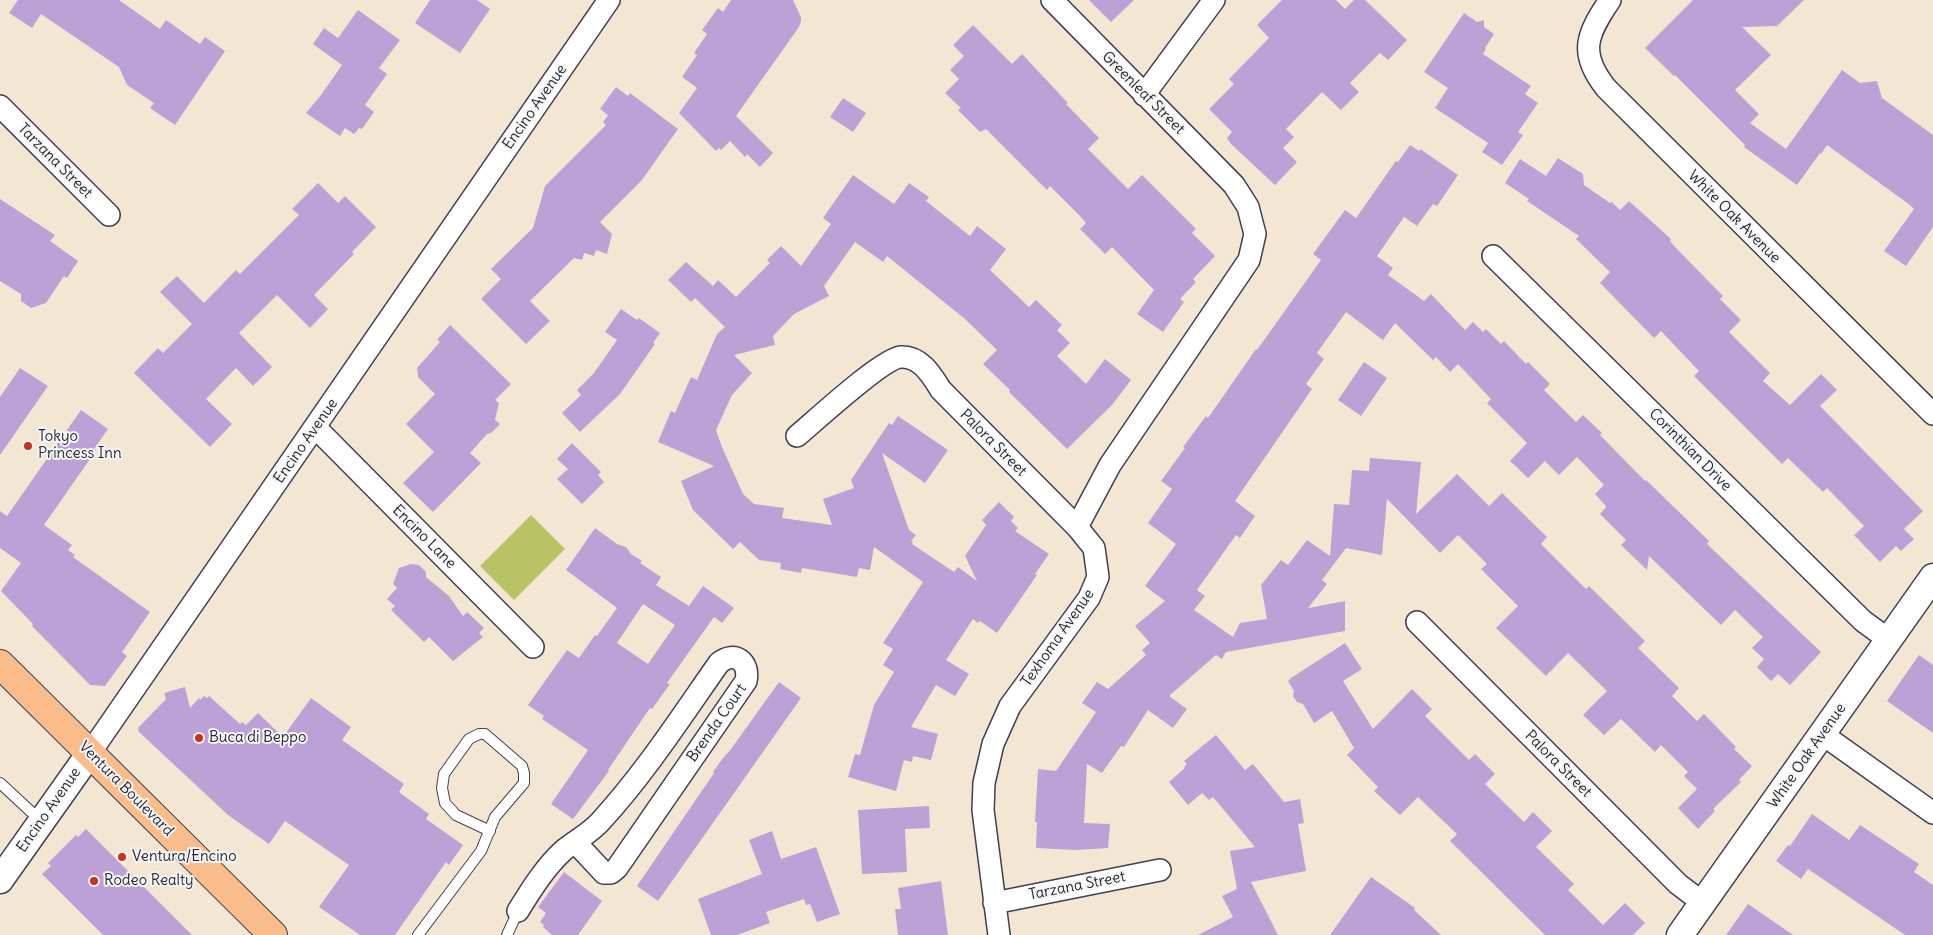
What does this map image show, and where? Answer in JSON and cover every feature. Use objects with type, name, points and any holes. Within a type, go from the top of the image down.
[{"type":"main road","name":"Ventura Boulevard","points":[[0,664],[273,935]]},
{"type":"street","name":"Encino Avenue","points":[[0,880],[90,753],[609,0]]},
{"type":"street","name":"Greenleaf Street","points":[[1052,0],[1234,185],[1248,207],[1255,234],[1249,260],[1110,465],[1077,527]]},
{"type":"street","points":[[1144,95],[1214,0]]},
{"type":"street","name":"White Oak Avenue","points":[[1610,0],[1594,23],[1588,40],[1590,60],[1595,75],[1749,232],[1933,414]]},
{"type":"street","name":"Tarzana Street","points":[[0,106],[110,215]]},
{"type":"street","name":"Corinthian Drive","points":[[1493,256],[1863,621],[1889,640]]},
{"type":"street","name":"Palora Street","points":[[797,436],[883,364],[902,357],[911,359],[920,363],[928,370],[941,390],[1077,527]]},
{"type":"street","name":"Encino Lane","points":[[315,426],[533,647]]},
{"type":"street","name":"Texhoma Avenue","points":[[999,935],[983,810],[984,783],[993,744],[1010,706],[1089,598],[1098,577],[1094,548],[1077,527]]},
{"type":"street","name":"White Oak Avenue","points":[[1680,935],[1933,577]]},
{"type":"street","name":"Palora Street","points":[[1417,622],[1678,884],[1703,903]]},
{"type":"street","name":"Brenda Court","points":[[518,911],[551,864],[565,849],[576,843],[600,823],[656,754],[719,663],[726,657],[735,657],[744,664],[748,673],[746,681],[617,868],[611,873],[604,873],[576,843]]},
{"type":"street","points":[[1822,734],[1933,813]]},
{"type":"street","name":"Brenda Court","points":[[656,754],[682,773]]},
{"type":"street","name":"Tarzana Street","points":[[994,903],[1160,870]]},
{"type":"lane","points":[[418,935],[481,851],[490,832],[495,817],[524,783],[522,766],[485,734],[479,734],[469,739],[444,774],[442,788],[445,803],[456,815],[490,832]]},
{"type":"lane","points":[[0,783],[41,821]]},
{"type":"lane","name":"Brenda Court","points":[[507,935],[518,911]]},
{"type":"green space","points":[[531,515],[565,549],[514,600],[480,566]]},
{"type":"building","points":[[18,0],[119,0],[160,29],[166,20],[200,44],[205,37],[225,51],[175,125],[150,108],[154,103],[127,85],[119,67],[41,14],[32,28],[9,13]]},
{"type":"building","points":[[430,0],[477,0],[490,9],[460,53],[415,23]]},
{"type":"building","points":[[731,0],[793,0],[801,17],[799,27],[736,116],[773,153],[760,167],[747,154],[745,157],[730,141],[721,150],[719,148],[716,151],[679,113],[697,88],[682,77],[697,55],[694,53],[707,34],[702,30],[718,8],[723,12]]},
{"type":"building","points":[[1089,0],[1134,0],[1111,22]]},
{"type":"building","points":[[1282,0],[1336,0],[1345,9],[1354,0],[1365,0],[1407,40],[1388,60],[1380,53],[1350,83],[1359,92],[1341,110],[1322,92],[1286,129],[1294,137],[1283,148],[1297,162],[1275,185],[1231,144],[1227,138],[1232,132],[1209,109],[1234,84],[1229,79],[1269,38],[1257,25]]},
{"type":"building","points":[[1693,0],[1804,0],[1777,26],[1742,27],[1771,55],[1735,90],[1759,114],[1750,123],[1786,149],[1842,70],[1860,83],[1877,81],[1882,98],[1933,135],[1933,227],[1906,266],[1884,251],[1914,209],[1910,205],[1827,145],[1797,185],[1744,147],[1745,145],[1675,75],[1645,48]]},
{"type":"building","points":[[358,10],[400,40],[379,68],[387,74],[365,105],[374,112],[362,129],[359,128],[354,134],[345,128],[340,136],[306,113],[342,65],[313,44],[324,28],[338,38]]},
{"type":"building","points":[[1464,13],[1477,22],[1484,20],[1484,27],[1494,34],[1483,54],[1531,86],[1525,94],[1538,103],[1518,132],[1523,135],[1502,165],[1482,152],[1488,143],[1435,108],[1448,88],[1424,72]]},
{"type":"building","points":[[973,25],[1012,64],[1022,54],[1099,138],[1088,149],[1128,189],[1142,175],[1196,229],[1192,233],[1215,256],[1193,279],[1196,282],[1180,299],[1184,302],[1163,332],[1137,314],[1154,290],[1112,247],[1105,254],[1080,229],[1086,223],[1079,215],[1050,186],[1047,190],[986,129],[980,132],[958,110],[961,108],[945,93],[959,79],[950,70],[964,56],[953,45]]},
{"type":"building","points":[[616,87],[628,96],[630,93],[678,129],[642,180],[600,222],[612,234],[607,254],[596,250],[594,256],[584,253],[582,260],[574,258],[530,301],[550,321],[526,344],[481,299],[501,279],[491,269],[533,228],[545,186],[606,125],[603,122],[608,115],[600,109]]},
{"type":"building","points":[[843,98],[866,113],[853,132],[830,117]]},
{"type":"building","points":[[1410,145],[1419,151],[1420,149],[1458,175],[1437,206],[1433,204],[1417,226],[1404,217],[1377,256],[1393,268],[1388,275],[1424,301],[1431,294],[1465,330],[1473,322],[1483,332],[1486,329],[1501,344],[1504,341],[1526,364],[1528,362],[1550,384],[1544,390],[1576,422],[1583,415],[1602,433],[1600,435],[1645,481],[1709,541],[1707,544],[1821,652],[1790,685],[1778,674],[1771,681],[1757,667],[1764,659],[1752,648],[1763,637],[1735,610],[1721,625],[1649,556],[1647,570],[1621,545],[1626,540],[1600,514],[1606,507],[1595,494],[1604,485],[1577,457],[1559,475],[1545,461],[1528,478],[1510,461],[1527,443],[1487,403],[1491,399],[1458,364],[1450,372],[1436,357],[1433,360],[1395,323],[1383,340],[1346,312],[1317,353],[1324,359],[1306,384],[1312,389],[1235,501],[1255,516],[1240,538],[1236,535],[1197,590],[1205,596],[1194,610],[1233,637],[1240,623],[1267,619],[1261,585],[1281,560],[1288,565],[1307,540],[1330,556],[1334,504],[1349,505],[1352,470],[1369,471],[1370,458],[1421,462],[1416,514],[1457,474],[1489,506],[1502,493],[1547,537],[1541,544],[1586,589],[1589,586],[1645,641],[1638,648],[1679,688],[1672,696],[1697,721],[1704,714],[1736,747],[1734,749],[1752,766],[1739,780],[1741,782],[1713,809],[1715,811],[1698,829],[1678,808],[1697,789],[1684,776],[1688,772],[1661,745],[1655,752],[1621,719],[1604,735],[1583,715],[1607,691],[1568,653],[1546,676],[1496,628],[1518,606],[1481,569],[1487,564],[1458,535],[1440,553],[1387,499],[1382,555],[1346,548],[1322,580],[1327,584],[1308,608],[1345,601],[1345,631],[1226,652],[1222,659],[1216,655],[1169,696],[1187,709],[1173,728],[1148,710],[1124,747],[1121,746],[1102,773],[1087,764],[1084,823],[1110,824],[1108,848],[1076,850],[1036,848],[1037,822],[1035,822],[1038,769],[1056,771],[1096,712],[1082,703],[1097,682],[1108,689],[1146,655],[1142,650],[1150,643],[1135,626],[1165,601],[1145,586],[1176,544],[1148,523],[1172,489],[1161,481],[1185,448],[1183,447],[1206,416],[1208,418],[1321,260],[1313,254],[1345,210],[1356,218],[1396,161],[1398,162]]},
{"type":"building","points":[[1558,158],[1583,174],[1584,185],[1610,203],[1612,202],[1620,210],[1629,201],[1671,239],[1670,241],[1676,248],[1723,296],[1720,299],[1741,320],[1729,332],[1770,373],[1763,381],[1790,405],[1821,374],[1837,390],[1820,406],[1923,511],[1904,529],[1914,539],[1901,551],[1896,546],[1880,562],[1854,535],[1864,526],[1827,488],[1823,492],[1788,458],[1782,464],[1694,376],[1699,371],[1661,331],[1654,338],[1600,283],[1610,272],[1576,239],[1579,236],[1527,201],[1529,199],[1505,183],[1520,159],[1546,176]]},
{"type":"building","points":[[853,175],[894,204],[909,183],[929,197],[926,201],[970,236],[977,226],[1006,249],[990,270],[1029,307],[1036,300],[1062,325],[1057,330],[1070,343],[1057,356],[1086,384],[1105,359],[1131,380],[1112,405],[1067,449],[983,364],[997,350],[965,319],[887,256],[883,262],[855,242],[824,286],[829,296],[794,314],[773,336],[775,345],[734,355],[752,373],[732,395],[716,430],[743,494],[754,504],[784,508],[782,518],[832,525],[823,499],[854,488],[851,480],[889,423],[892,425],[898,416],[948,450],[925,483],[882,453],[909,530],[916,535],[911,541],[913,542],[912,544],[954,572],[958,567],[977,581],[965,556],[986,525],[982,520],[999,502],[1014,517],[1011,521],[1018,528],[1015,531],[1049,554],[1035,574],[1037,575],[997,633],[980,621],[978,623],[973,619],[946,660],[969,674],[955,696],[936,685],[911,727],[938,734],[931,760],[913,756],[912,762],[904,760],[896,791],[848,777],[855,754],[860,755],[874,705],[894,672],[883,665],[893,649],[883,643],[923,582],[874,547],[870,570],[859,568],[857,577],[802,568],[801,573],[780,569],[781,563],[759,560],[740,542],[733,549],[693,510],[681,481],[714,466],[658,442],[671,411],[675,413],[691,377],[697,380],[717,334],[725,327],[695,298],[691,302],[668,280],[686,262],[713,286],[718,280],[736,297],[770,263],[767,260],[781,246],[801,266],[831,224],[823,218]]},
{"type":"building","points":[[318,183],[338,203],[345,196],[376,227],[352,252],[354,254],[314,295],[328,309],[310,328],[277,295],[239,333],[272,367],[253,386],[236,368],[206,399],[232,424],[210,447],[134,373],[158,348],[163,353],[192,324],[160,292],[177,276],[204,303],[236,270],[240,274],[299,215],[292,209]]},
{"type":"building","points":[[0,199],[55,235],[50,241],[78,261],[67,278],[64,276],[46,303],[31,308],[21,301],[21,294],[0,281]]},
{"type":"building","points":[[621,309],[637,320],[639,318],[660,333],[653,343],[655,344],[620,394],[580,432],[562,413],[581,395],[577,390],[594,373],[617,340],[605,332]]},
{"type":"building","points":[[450,325],[511,384],[495,400],[499,403],[495,420],[500,424],[491,433],[487,434],[470,453],[481,463],[433,512],[403,483],[434,452],[406,424],[435,394],[418,377],[417,368],[440,342],[437,340]]},
{"type":"building","points":[[1364,362],[1387,378],[1361,416],[1338,400]]},
{"type":"building","points":[[20,368],[48,386],[0,455],[0,397]]},
{"type":"building","points":[[81,410],[108,429],[94,449],[96,450],[44,525],[72,545],[68,550],[75,555],[73,557],[150,612],[122,652],[127,656],[105,686],[90,685],[32,626],[33,624],[1,591],[21,563],[0,548],[0,511],[7,516]]},
{"type":"building","points":[[572,443],[601,472],[598,475],[604,482],[582,504],[557,479],[568,469],[557,459]]},
{"type":"building","points":[[595,528],[617,544],[626,547],[631,554],[642,561],[640,563],[661,577],[656,585],[689,606],[703,586],[734,608],[722,623],[714,617],[667,683],[670,684],[652,709],[650,708],[609,771],[573,819],[551,804],[588,750],[542,719],[544,716],[528,705],[567,650],[579,658],[617,608],[566,570]],"holes":[[[643,604],[675,625],[648,664],[617,643]]]},
{"type":"building","points":[[411,564],[419,565],[426,572],[426,577],[449,596],[463,616],[467,612],[484,628],[479,633],[483,637],[453,661],[429,637],[424,642],[391,610],[395,606],[387,599],[397,588],[393,584],[399,568]]},
{"type":"building","points":[[1345,643],[1362,669],[1343,681],[1373,729],[1412,689],[1432,709],[1425,716],[1469,760],[1475,754],[1495,774],[1485,784],[1524,822],[1533,812],[1552,831],[1536,847],[1574,884],[1568,890],[1603,925],[1625,903],[1645,923],[1633,935],[1545,935],[1450,841],[1457,834],[1418,797],[1400,815],[1374,791],[1378,787],[1347,755],[1354,748],[1332,711],[1314,723],[1303,704],[1297,702],[1293,696],[1294,691],[1288,681]]},
{"type":"building","points":[[1919,655],[1933,665],[1933,733],[1887,701]]},
{"type":"building","points":[[779,682],[801,698],[658,901],[637,886],[713,772]]},
{"type":"building","points":[[185,687],[190,708],[199,698],[200,700],[204,696],[207,698],[209,696],[240,724],[242,722],[246,725],[258,713],[283,737],[311,698],[351,727],[342,740],[404,784],[399,792],[429,814],[426,819],[463,845],[449,865],[446,862],[395,935],[360,935],[319,907],[349,865],[285,821],[269,844],[228,815],[138,731],[138,728],[166,699],[164,693]]},
{"type":"building","points":[[1216,735],[1245,770],[1253,764],[1284,802],[1300,799],[1304,823],[1298,824],[1306,871],[1251,882],[1278,935],[1198,935],[1233,917],[1222,896],[1237,889],[1230,851],[1255,847],[1213,797],[1209,800],[1202,793],[1188,805],[1169,782],[1185,768],[1187,764],[1184,761]]},
{"type":"building","points":[[929,806],[930,828],[905,829],[907,872],[862,874],[858,810]]},
{"type":"building","points":[[1812,814],[1849,840],[1860,825],[1919,864],[1914,872],[1933,885],[1933,935],[1905,935],[1808,869],[1801,879],[1776,861],[1788,845],[1790,846]]},
{"type":"building","name":"Rodeo Realty","points":[[86,829],[192,935],[103,935],[42,874],[51,866],[48,863],[76,835],[78,837]]},
{"type":"building","points":[[772,831],[781,859],[816,847],[840,914],[817,922],[810,904],[806,905],[804,899],[766,912],[770,923],[737,935],[711,935],[698,899],[762,874],[749,840]]},
{"type":"building","points":[[564,872],[602,901],[578,935],[552,935],[540,922],[546,913],[538,907]]},
{"type":"building","points":[[1371,877],[1415,908],[1414,910],[1441,935],[1330,935]]},
{"type":"building","points":[[941,881],[948,935],[898,935],[895,909],[901,909],[898,888]]},
{"type":"building","points":[[1748,904],[1793,935],[1726,935]]},
{"type":"place","name":"Tokyo Princess Inn","points":[[28,446]]},
{"type":"place","name":"Buca di Beppo","points":[[199,738]]},
{"type":"place","name":"Ventura/Encino","points":[[122,857]]},
{"type":"place","name":"Rodeo Realty","points":[[94,881]]}]
